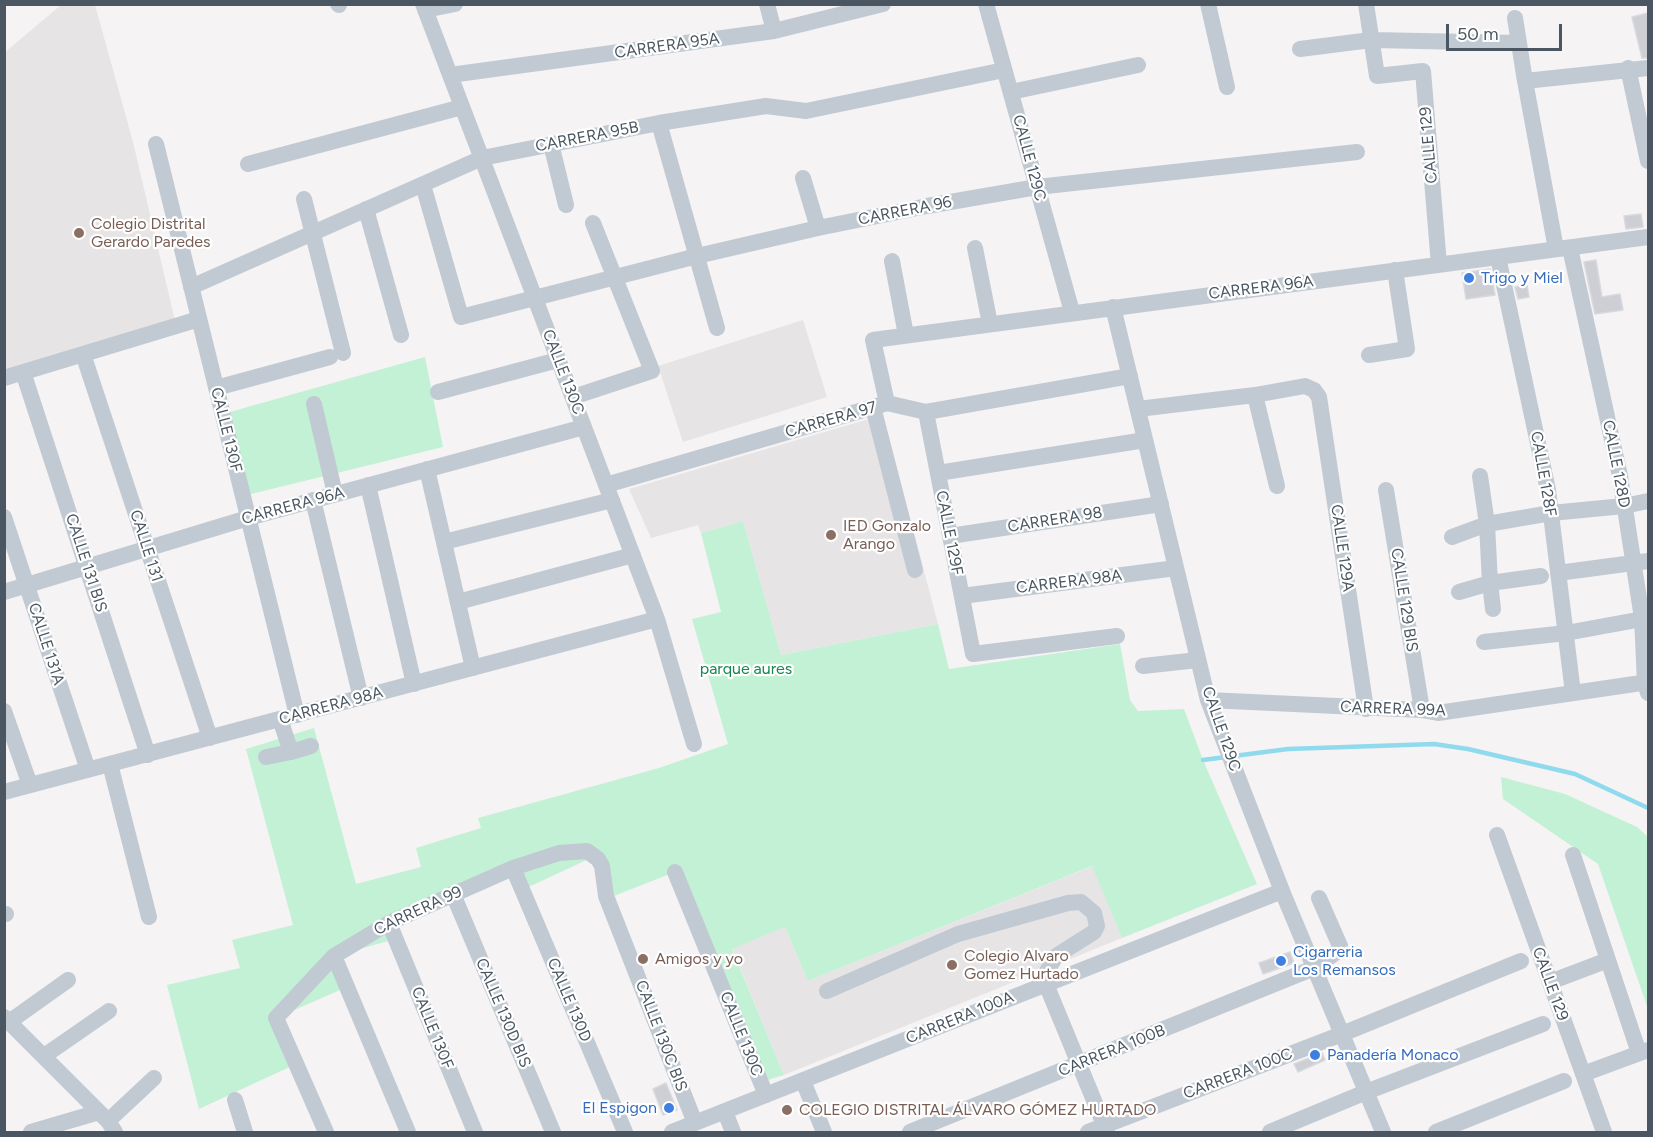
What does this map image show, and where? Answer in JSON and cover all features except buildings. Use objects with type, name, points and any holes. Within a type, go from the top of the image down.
[{"type":"street","points":[[424,8],[455,4]]},
{"type":"street","points":[[767,4],[774,31]]},
{"type":"street","name":"CARRERA 95A","points":[[450,75],[774,31],[883,4]]},
{"type":"street","name":"CALLE 129C","points":[[986,4],[1072,312]]},
{"type":"street","points":[[1208,4],[1227,87]]},
{"type":"street","points":[[1366,4],[1371,40]]},
{"type":"street","name":"CALLE 130C","points":[[424,8],[657,619],[694,744]]},
{"type":"street","name":"CALLE 128D","points":[[1515,18],[1525,81],[1563,248],[1620,476],[1624,506],[1641,562],[1647,686]]},
{"type":"street","points":[[1300,49],[1371,40],[1519,43]]},
{"type":"street","name":"CALLE 129","points":[[1371,40],[1377,76],[1424,71],[1439,265]]},
{"type":"street","points":[[1011,92],[1138,65]]},
{"type":"street","points":[[1525,81],[1628,68],[1648,68]]},
{"type":"street","points":[[1628,68],[1648,161]]},
{"type":"street","name":"CARRERA 95B","points":[[191,287],[482,158],[659,123],[766,106],[806,111],[1004,70]]},
{"type":"street","points":[[248,164],[462,106]]},
{"type":"street","points":[[659,123],[717,328]]},
{"type":"street","name":"CALLE 130F","points":[[156,144],[297,715]]},
{"type":"street","points":[[552,144],[566,205]]},
{"type":"street","name":"CARRERA 96","points":[[423,184],[461,317],[697,256],[818,228],[1037,187],[1357,152]]},
{"type":"street","points":[[803,178],[818,228]]},
{"type":"street","points":[[216,388],[336,355],[304,199]]},
{"type":"street","points":[[366,209],[401,335]]},
{"type":"street","points":[[573,397],[652,370],[593,223]]},
{"type":"street","name":"CARRERA 96A","points":[[880,405],[873,340],[1648,237]]},
{"type":"street","points":[[975,248],[990,324]]},
{"type":"street","name":"CALLE 128F","points":[[1498,257],[1548,490],[1573,693]]},
{"type":"street","points":[[892,261],[906,335]]},
{"type":"street","points":[[1369,355],[1407,349],[1395,270]]},
{"type":"street","name":"CALLE 129C","points":[[1113,307],[1208,700],[1282,891],[1383,1132]]},
{"type":"street","points":[[4,378],[199,319]]},
{"type":"street","name":"CALLE 131","points":[[83,354],[210,738]]},
{"type":"street","points":[[438,392],[558,360]]},
{"type":"street","name":"CALLE 131 BIS","points":[[23,372],[148,754]]},
{"type":"street","name":"CARRERA 97","points":[[444,542],[609,493],[880,405],[926,412],[1130,376]]},
{"type":"street","name":"CALLE 129A","points":[[1255,395],[1305,386],[1314,390],[1319,397],[1366,709]]},
{"type":"street","points":[[1138,409],[1255,395],[1277,486]]},
{"type":"street","points":[[314,404],[335,494]]},
{"type":"street","points":[[880,405],[915,570]]},
{"type":"street","name":"CALLE 129F","points":[[926,412],[973,654],[1117,636]]},
{"type":"street","name":"CARRERA 96A","points":[[4,592],[248,518],[584,427]]},
{"type":"street","points":[[938,473],[1146,440]]},
{"type":"street","points":[[427,469],[473,668]]},
{"type":"street","points":[[1480,476],[1487,524],[1493,609]]},
{"type":"street","points":[[368,485],[414,684]]},
{"type":"street","name":"CALLE 129 BIS","points":[[1386,490],[1422,710]]},
{"type":"street","points":[[313,500],[361,698]]},
{"type":"street","points":[[1452,537],[1487,524],[1551,513],[1624,506],[1648,501]]},
{"type":"street","name":"CARRERA 98","points":[[950,536],[1161,504]]},
{"type":"street","name":"CALLE 131A","points":[[4,517],[88,770]]},
{"type":"street","points":[[458,602],[633,555]]},
{"type":"street","points":[[1558,573],[1641,562]]},
{"type":"street","name":"CARRERA 98A","points":[[962,596],[1176,568]]},
{"type":"street","points":[[1459,592],[1490,583],[1541,576]]},
{"type":"street","points":[[1484,642],[1566,633],[1645,618]]},
{"type":"street","name":"CARRERA 98A","points":[[4,792],[657,619]]},
{"type":"street","points":[[1143,666],[1198,660]]},
{"type":"street","name":"CARRERA 99A","points":[[1208,700],[1422,710],[1438,713],[1573,693],[1647,686]]},
{"type":"street","points":[[4,711],[30,786]]},
{"type":"street","points":[[280,719],[291,752]]},
{"type":"street","points":[[266,757],[311,746]]},
{"type":"street","points":[[110,764],[149,917]]},
{"type":"street","name":"CALLE 129","points":[[1497,835],[1604,1132]]},
{"type":"street","name":"CARRERA 99","points":[[326,1132],[276,1018],[334,956],[388,923],[513,868],[559,852],[587,851]]},
{"type":"street","name":"CALLE 130C BIS","points":[[587,851],[598,859],[602,866],[606,897],[695,1124]]},
{"type":"street","points":[[1573,855],[1608,960],[1644,1052],[1583,1074]]},
{"type":"street","name":"CALLE 130D","points":[[513,868],[625,1132]]},
{"type":"street","name":"CALLE 130C","points":[[675,872],[766,1095]]},
{"type":"street","name":"CARRERA 100A","points":[[672,1132],[1282,891]]},
{"type":"street","name":"CALLE 130D BIS","points":[[453,894],[553,1132]]},
{"type":"street","name":"CARRERA 100B","points":[[910,1132],[1314,968],[1338,951],[1340,946],[1319,898]]},
{"type":"street","points":[[827,991],[958,934],[1068,903],[1081,902],[1094,913],[1097,926],[1094,932],[1056,956],[1046,973],[1046,984],[1079,1064],[1100,1130]]},
{"type":"street","name":"CALLE 130F","points":[[388,923],[475,1132]]},
{"type":"street","points":[[334,956],[408,1132]]},
{"type":"street","points":[[1550,982],[1608,960]]},
{"type":"street","name":"CARRERA 100C","points":[[1100,1130],[1521,961]]},
{"type":"street","points":[[68,981],[6,1021],[44,1056],[107,1122]]},
{"type":"street","points":[[44,1056],[109,1011]]},
{"type":"street","points":[[1270,1132],[1366,1092],[1543,1024]]},
{"type":"street","points":[[31,1132],[107,1122],[154,1078]]},
{"type":"street","points":[[803,1081],[824,1132]]},
{"type":"street","points":[[1436,1132],[1564,1081]]},
{"type":"street","points":[[235,1100],[239,1131]]},
{"type":"street","points":[[725,1112],[733,1132]]},
{"type":"shaded area","name":"Colegio Distrital Gerardo Paredes","points":[[61,5],[95,5],[133,142],[176,325],[5,370],[4,53]]},
{"type":"shaded area","points":[[803,320],[827,397],[683,442],[658,366]]},
{"type":"shaded area","name":"IED Gonzalo Arango","points":[[883,415],[938,624],[781,655],[743,521],[701,533],[698,525],[651,538],[629,489]]},
{"type":"shaded area","name":"Colegio Alvaro Gomez Hurtado","points":[[1093,866],[1122,938],[784,1075],[732,948],[785,927],[808,981]]},
{"type":"green space","points":[[425,357],[443,447],[247,495],[230,412]]},
{"type":"green space","name":"parque aures","points":[[743,521],[781,655],[938,624],[949,669],[1120,644],[1130,700],[1138,711],[1184,709],[1203,760],[1257,884],[1122,938],[1092,866],[808,981],[785,927],[732,949],[784,1075],[761,1082],[675,872],[601,901],[593,857],[522,890],[513,869],[389,922],[395,939],[335,956],[347,987],[276,1018],[296,1064],[199,1109],[167,985],[240,968],[232,940],[293,925],[246,749],[314,728],[356,884],[421,867],[416,848],[481,828],[478,818],[659,768],[728,744],[692,619],[721,612],[701,533]]},
{"type":"green space","points":[[1501,777],[1565,794],[1637,827],[1648,837],[1648,1009],[1598,864],[1503,799]]},
{"type":"waterway","points":[[1203,760],[1288,749],[1434,744],[1468,749],[1575,774],[1648,808]]},
{"type":"place","name":"Colegio Distrital Gerardo Paredes","points":[[79,233]]},
{"type":"place","name":"Trigo y Miel","points":[[1469,278]]},
{"type":"place","name":"IED Gonzalo Arango","points":[[831,535]]},
{"type":"place","name":"Amigos y yo","points":[[643,959]]},
{"type":"place","name":"Cigarreria Los Remansos","points":[[1281,961]]},
{"type":"place","name":"Colegio Alvaro Gomez Hurtado","points":[[952,965]]},
{"type":"place","name":"Panadería Monaco","points":[[1315,1055]]},
{"type":"place","name":"El Espigon","points":[[669,1108]]},
{"type":"place","name":"COLEGIO DISTRITAL ÁLVARO GÓMEZ HURTADO","points":[[787,1110]]}]
